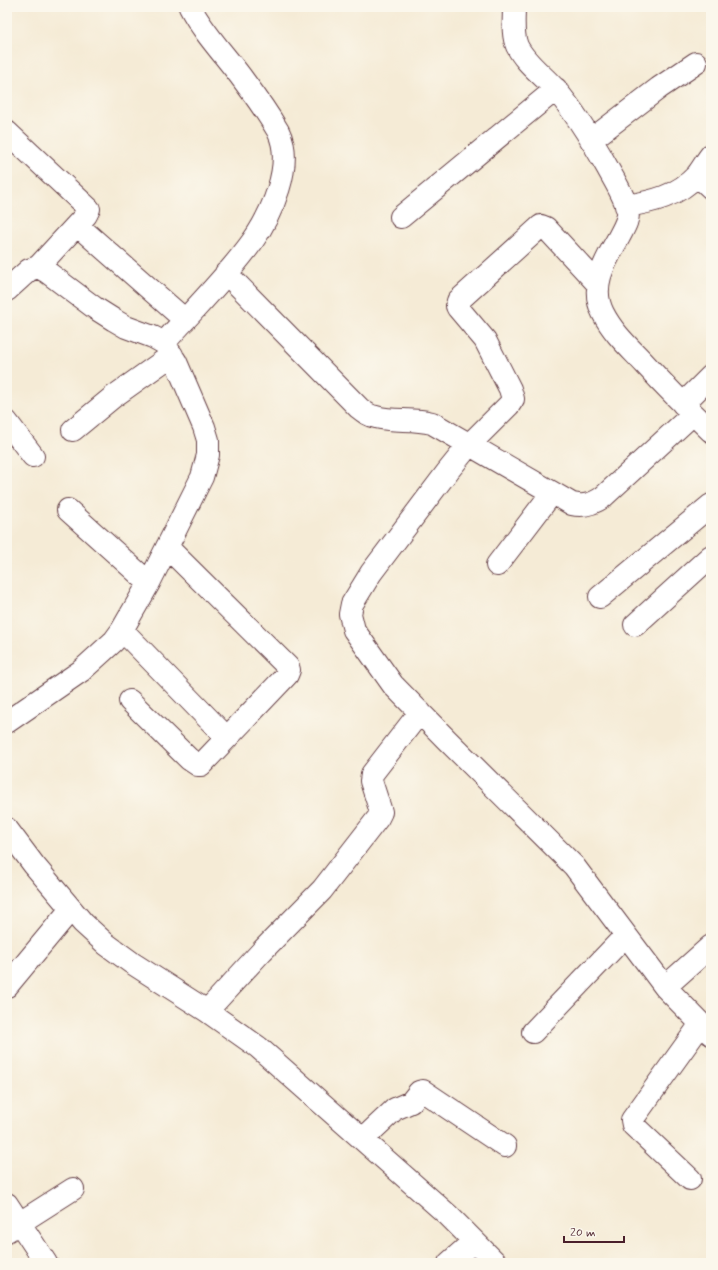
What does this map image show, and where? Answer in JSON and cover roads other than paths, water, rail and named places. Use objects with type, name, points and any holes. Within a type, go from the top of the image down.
[{"type":"street","points":[[73,430],[168,349],[185,320],[251,243],[266,217],[278,191],[284,164],[279,133],[244,81],[210,39],[190,7]]},
{"type":"street","points":[[514,7],[514,30],[518,47],[525,58],[556,89],[592,140],[616,182],[628,212],[627,219],[604,264],[598,283],[598,300],[606,319],[617,335],[711,431]]},
{"type":"street","points":[[592,140],[659,88],[696,63]]},
{"type":"street","points":[[401,217],[556,89]]},
{"type":"street","points":[[7,132],[86,204],[89,209],[77,225],[38,267],[29,270],[7,290]]},
{"type":"street","points":[[626,206],[646,203],[670,195],[680,189],[704,182],[711,155]]},
{"type":"street","points":[[77,225],[185,320]]},
{"type":"street","points":[[598,283],[546,228],[541,226],[458,301],[458,308],[485,340],[513,396],[509,405],[469,445],[448,471],[371,573],[360,588],[350,609],[350,614],[354,630],[393,685],[574,866],[665,988],[706,1029],[632,1120],[633,1125],[690,1179]]},
{"type":"street","points":[[7,722],[81,671],[105,650],[122,630],[149,583],[202,477],[208,455],[208,440],[204,427],[168,349],[153,337],[126,327],[114,320],[38,267]]},
{"type":"street","points":[[226,273],[365,412],[376,417],[420,420],[432,423],[552,494],[572,504],[580,506],[596,502],[604,497],[688,409],[711,376]]},
{"type":"street","points":[[7,422],[34,456]]},
{"type":"street","points":[[497,565],[552,494]]},
{"type":"street","points":[[600,598],[711,505]]},
{"type":"street","points":[[68,510],[149,583]]},
{"type":"street","points":[[130,701],[189,759],[198,765],[204,763],[287,675],[289,669],[167,547]]},
{"type":"street","points":[[635,625],[711,556]]},
{"type":"street","points":[[122,630],[227,738]]},
{"type":"street","points":[[207,1010],[262,950],[322,890],[378,818],[381,812],[371,781],[372,774],[420,712]]},
{"type":"street","points":[[7,829],[34,865],[83,923],[106,944],[132,963],[207,1010],[258,1047],[448,1214],[496,1263]]},
{"type":"street","points":[[7,986],[71,909]]},
{"type":"street","points":[[533,1032],[625,936]]},
{"type":"street","points":[[665,988],[711,946]]},
{"type":"street","points":[[363,1139],[395,1109],[411,1102],[419,1092],[423,1091],[504,1146]]},
{"type":"street","points":[[13,1227],[73,1189]]},
{"type":"street","points":[[7,1204],[13,1227],[46,1263]]},
{"type":"street","points":[[449,1263],[474,1241]]}]
